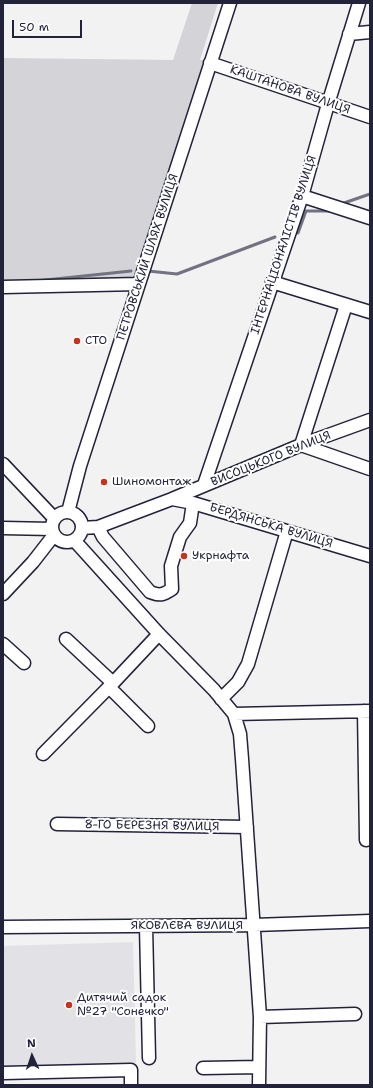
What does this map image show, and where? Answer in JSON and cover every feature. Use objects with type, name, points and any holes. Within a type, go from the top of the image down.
[{"type":"street","name":"ПЕТРОВСЬКИЙ ШЛЯХ ВУЛИЦЯ","points":[[68,512],[80,466],[230,3]]},
{"type":"street","name":"ІНТЕРНАЦІОНАЛІСТІВ ВУЛИЦЯ","points":[[204,486],[302,196],[359,3]]},
{"type":"street","points":[[349,34],[370,32]]},
{"type":"street","name":"КАШТАНОВА ВУЛИЦЯ","points":[[210,63],[370,118]]},
{"type":"street","points":[[302,196],[370,218]]},
{"type":"street","points":[[272,282],[346,306],[370,312]]},
{"type":"street","points":[[3,287],[139,284]]},
{"type":"street","points":[[346,306],[301,445],[370,469]]},
{"type":"street","name":"ВИСОЦЬКОГО ВУЛИЦЯ","points":[[82,528],[98,527],[172,499],[301,445],[370,420]]},
{"type":"street","points":[[3,464],[54,527],[58,539],[65,542],[74,540],[79,535],[82,528],[81,520],[76,514],[68,512],[60,513],[54,527],[33,562],[3,594]]},
{"type":"street","name":"БЕРДЯНСЬКА ВУЛИЦЯ","points":[[172,499],[193,503],[370,556]]},
{"type":"street","points":[[98,527],[103,537],[150,592],[157,595],[164,594],[172,588],[171,566],[180,537],[190,523],[193,503]]},
{"type":"street","points":[[3,528],[54,527]]},
{"type":"street","points":[[221,699],[238,682],[248,664],[287,531]]},
{"type":"street","points":[[74,540],[234,714],[240,734],[254,925],[260,1017],[259,1085]]},
{"type":"street","points":[[43,754],[159,634]]},
{"type":"street","points":[[66,639],[148,726]]},
{"type":"street","points":[[3,644],[24,663]]},
{"type":"street","points":[[234,714],[367,711],[366,840],[370,839]]},
{"type":"street","name":"8-ГО БЕРЕЗНЯ ВУЛИЦЯ","points":[[57,824],[247,827]]},
{"type":"street","name":"ЯКОВЛЄВА ВУЛИЦЯ","points":[[3,927],[254,925],[370,921]]},
{"type":"street","points":[[146,926],[149,1058]]},
{"type":"street","points":[[260,1017],[355,1014]]},
{"type":"street","points":[[203,1068],[259,1067]]},
{"type":"street","points":[[3,1073],[131,1070],[131,1085]]},
{"type":"shaded area","points":[[192,3],[218,3],[200,60],[206,60],[136,281],[3,284],[3,58],[173,60]]},
{"type":"shaded area","name":"Дитячий садок №27 \"Сонечко\"","points":[[133,942],[136,1063],[3,1067],[3,946]]},
{"type":"waterway","points":[[341,204],[370,194]]},
{"type":"waterway","points":[[298,233],[306,211],[330,211]]},
{"type":"waterway","points":[[148,271],[177,274],[275,237]]},
{"type":"waterway","points":[[36,281],[131,271]]},
{"type":"place","name":"СТО","points":[[77,341]]},
{"type":"place","name":"Шиномонтаж","points":[[104,482]]},
{"type":"place","name":"Укрнафта","points":[[184,556]]},
{"type":"place","name":"Дитячий садок №27 \"Сонечко\"","points":[[69,1005]]}]
